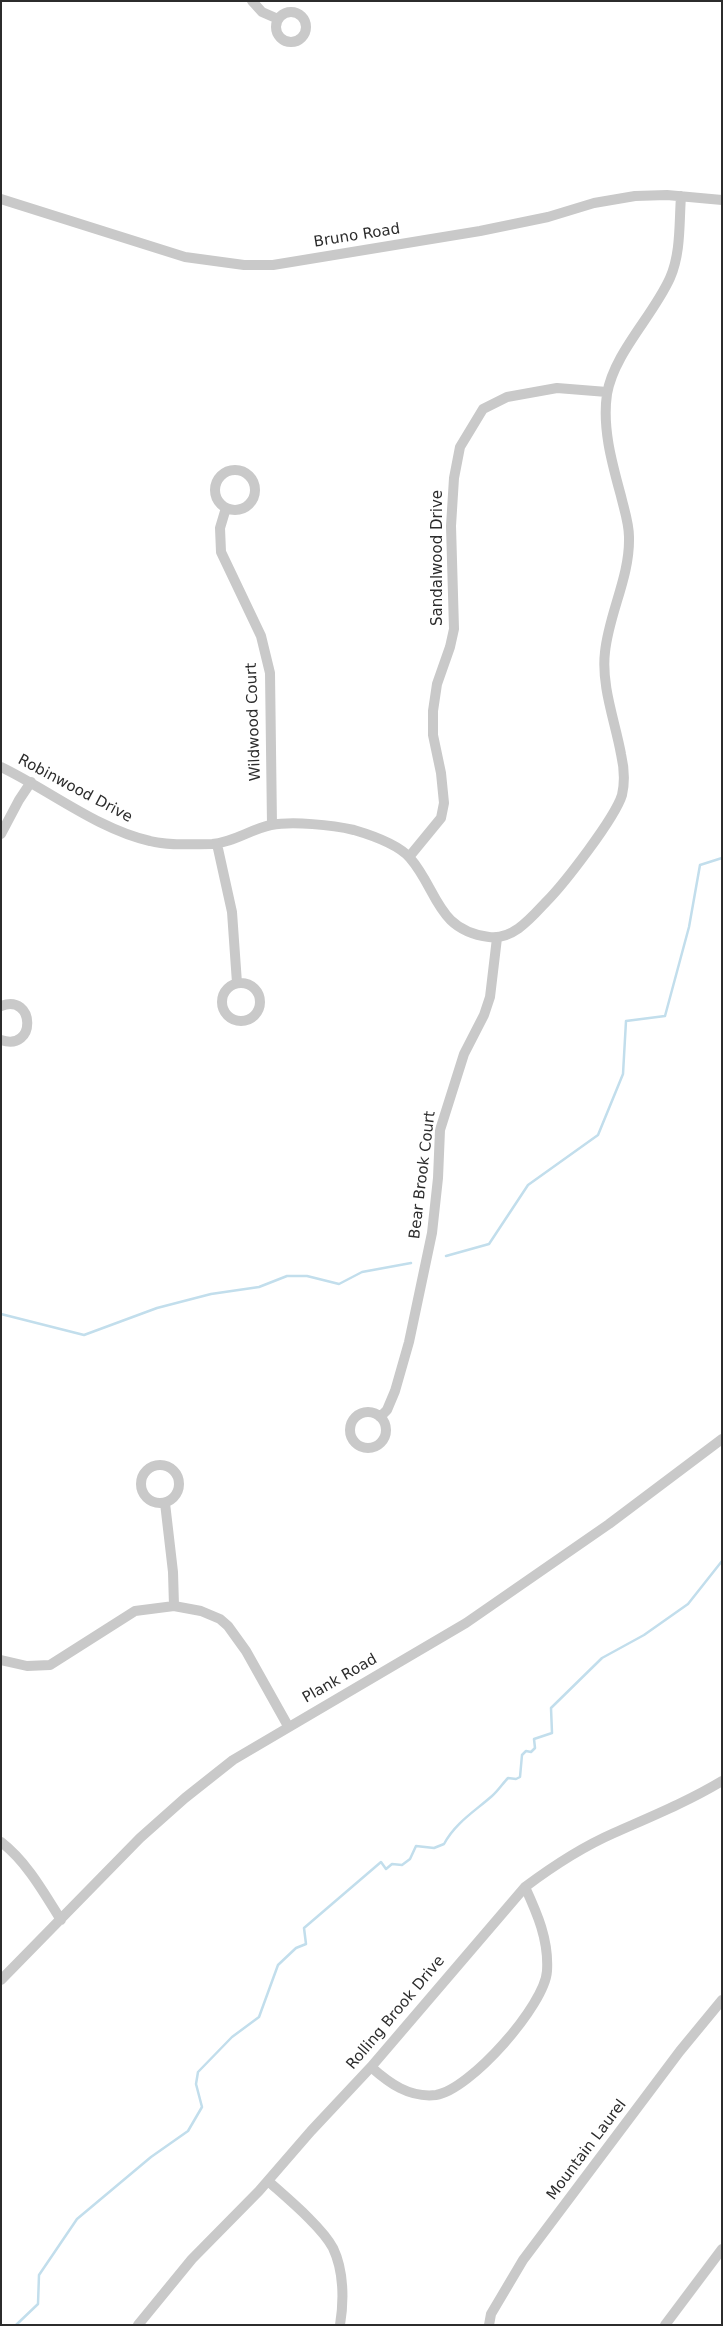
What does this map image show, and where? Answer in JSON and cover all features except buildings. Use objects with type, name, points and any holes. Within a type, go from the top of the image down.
[{"type":"street","points":[[252,1],[262,12],[278,19]]},
{"type":"street","name":"Bruno Road","points":[[1,199],[185,257],[244,265],[273,265],[480,231],[548,217],[594,203],[635,196],[681,196],[722,200]]},
{"type":"street","points":[[497,938],[513,932],[554,895],[600,833],[621,798],[624,778],[622,757],[605,680],[604,655],[609,625],[625,572],[629,536],[606,428],[607,392],[617,366],[659,299],[671,275],[678,249],[681,196]]},
{"type":"street","name":"Sandalwood Drive","points":[[409,857],[441,818],[444,803],[441,773],[433,735],[433,711],[437,684],[454,629],[451,526],[454,478],[460,447],[483,409],[507,397],[557,388],[607,392]]},
{"type":"street","name":"Wildwood Court","points":[[226,508],[220,528],[221,552],[261,636],[270,673],[272,825]]},
{"type":"street","name":"Robinwood Drive","points":[[1,767],[122,833],[153,842],[217,844],[272,825],[306,824],[353,830],[383,841],[409,857],[434,898],[453,924],[460,929],[474,934],[497,938]]},
{"type":"street","points":[[1,834],[31,782]]},
{"type":"street","points":[[217,844],[232,912],[238,983]]},
{"type":"street","name":"Bear Brook Court","points":[[380,1418],[387,1410],[395,1391],[410,1342],[432,1233],[438,1178],[440,1130],[464,1054],[484,1016],[490,997],[497,938]]},
{"type":"street","points":[[1,1040],[12,1042],[22,1037],[26,1033],[28,1022],[24,1011],[2,1001]]},
{"type":"street","name":"Plank Road","points":[[1,1980],[62,1920],[140,1838],[185,1798],[233,1760],[466,1623],[609,1524],[722,1438]]},
{"type":"street","points":[[166,1503],[174,1572],[174,1606]]},
{"type":"street","points":[[1,1660],[27,1666],[50,1665],[135,1611],[174,1606],[212,1615],[228,1626],[246,1651],[288,1726]]},
{"type":"street","name":"Rolling Brook Drive","points":[[138,2325],[192,2259],[268,2181],[311,2131],[371,2067],[525,1887],[554,1865],[604,1838],[721,1784]]},
{"type":"street","points":[[1,1842],[12,1851],[62,1920]]},
{"type":"street","points":[[371,2067],[388,2082],[403,2091],[436,2095],[454,2088],[471,2075],[515,2032],[542,1990],[547,1972],[546,1942],[525,1887]]},
{"type":"street","name":"Mountain Laurel","points":[[489,2325],[491,2314],[523,2260],[680,2051],[721,2002]]},
{"type":"street","points":[[268,2181],[294,2204],[332,2247],[338,2262],[343,2304],[340,2325]]},
{"type":"street","points":[[665,2325],[722,2249]]},
{"type":"waterway","points":[[446,1256],[489,1244],[528,1185],[598,1135],[623,1074],[626,1021],[665,1016],[689,927],[700,865],[722,858]]},
{"type":"waterway","points":[[1,1314],[84,1335],[157,1308],[211,1294],[259,1287],[287,1276],[307,1276],[339,1284],[362,1272],[411,1263]]},
{"type":"waterway","points":[[16,2325],[38,2304],[39,2275],[77,2219],[151,2157],[188,2131],[202,2107],[196,2084],[198,2072],[232,2037],[259,2017],[278,1965],[296,1948],[306,1944],[304,1928],[381,1862],[386,1869],[392,1864],[402,1865],[410,1859],[416,1846],[434,1848],[444,1844],[454,1830],[494,1794],[508,1778],[516,1779],[520,1777],[522,1755],[526,1751],[531,1752],[535,1748],[534,1739],[552,1733],[551,1708],[602,1658],[644,1635],[688,1604],[722,1561]]}]
